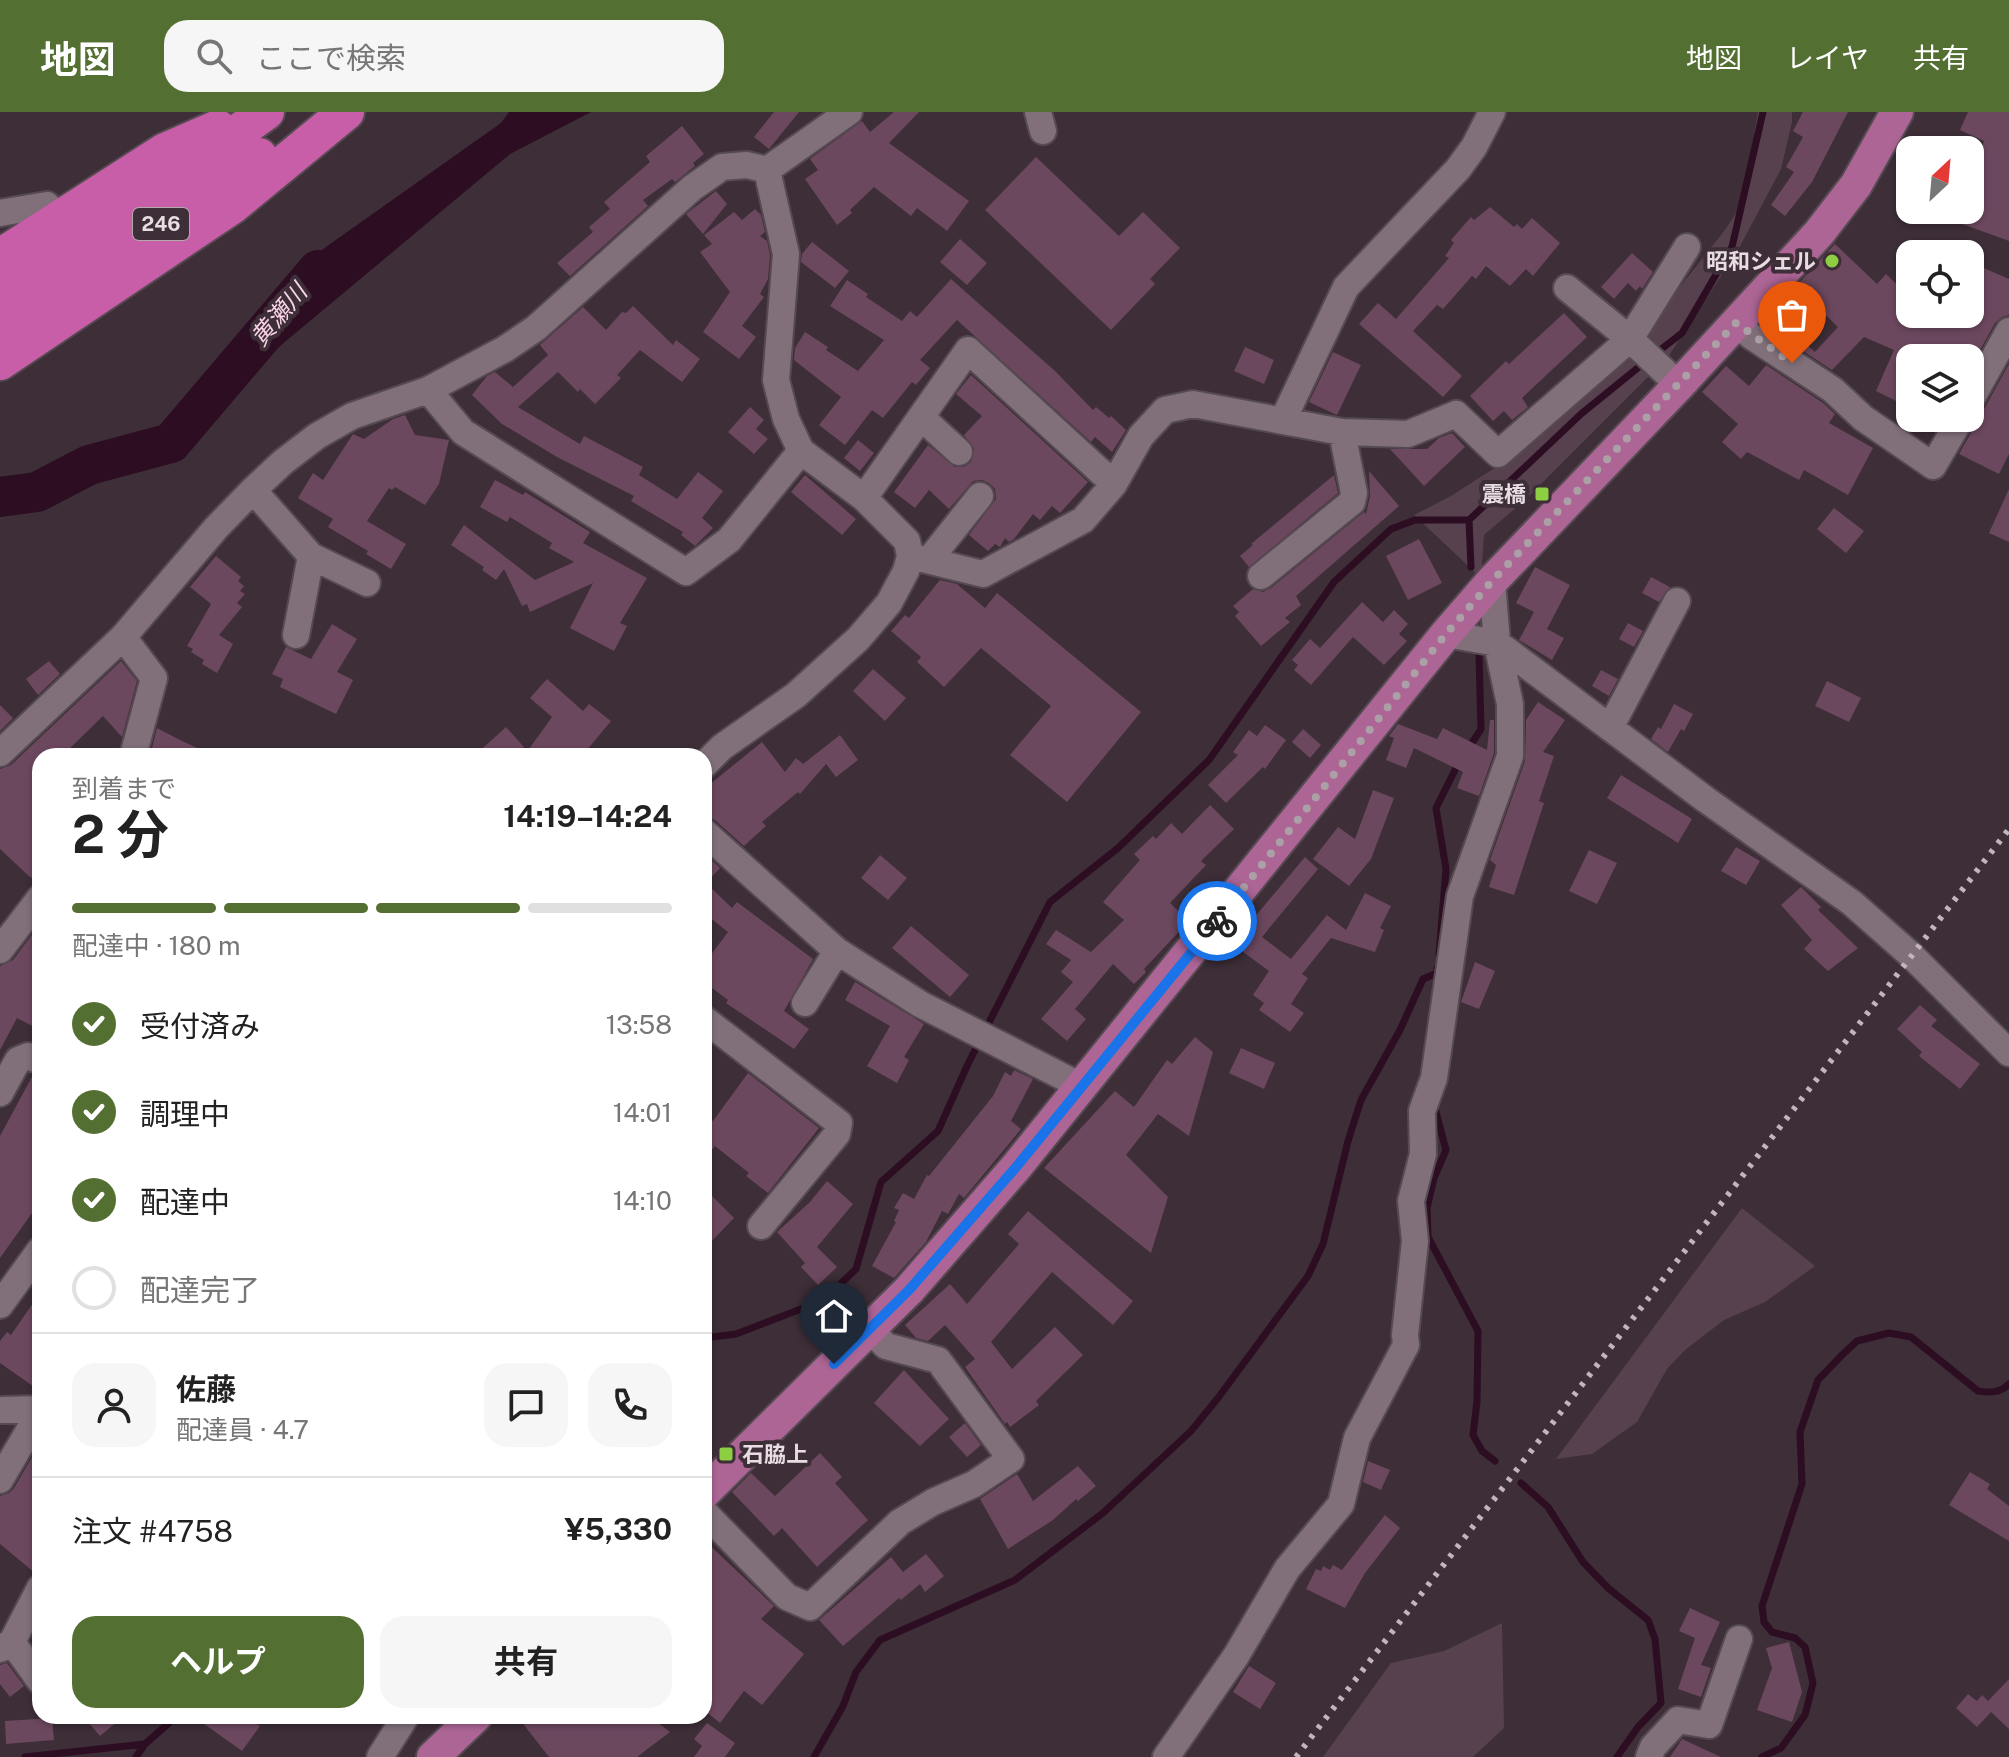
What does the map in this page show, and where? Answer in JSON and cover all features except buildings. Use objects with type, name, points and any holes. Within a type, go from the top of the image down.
[{"type":"highway","points":[[0,257],[165,151],[254,112]]},
{"type":"highway","name":"246","points":[[0,295],[170,181],[266,112]]},
{"type":"highway","name":"246","points":[[0,329],[179,212],[317,112]]},
{"type":"highway","points":[[0,362],[232,206],[346,112]]},
{"type":"main road","points":[[712,1485],[909,1290],[1083,1087],[1446,634],[1670,377],[1736,323],[1819,233],[1856,185],[1897,112]]},
{"type":"main road","points":[[433,1757],[468,1724]]},
{"type":"street","points":[[0,753],[123,637],[216,528],[253,490],[317,436],[352,416],[428,390],[505,349],[536,328],[692,188],[722,167],[747,165],[767,170],[849,112]]},
{"type":"street","points":[[1283,420],[1346,287],[1458,169],[1474,147],[1492,112]]},
{"type":"street","points":[[767,170],[786,254],[776,380],[786,419],[801,451],[864,498],[920,558],[983,574],[1083,520],[1114,484],[1141,436],[1165,410],[1193,404],[1342,432],[1408,434],[1456,414],[1498,454],[1630,339],[1687,247]]},
{"type":"street","points":[[0,213],[47,205],[58,221]]},
{"type":"street","points":[[1567,288],[1630,339],[1670,377]]},
{"type":"street","points":[[1736,323],[1833,390],[1863,418],[1933,466],[1953,432]]},
{"type":"street","points":[[1984,376],[2009,331]]},
{"type":"street","points":[[864,498],[968,350],[1114,484]]},
{"type":"street","points":[[428,390],[463,432],[686,572],[729,540],[801,451]]},
{"type":"street","points":[[921,417],[959,452]]},
{"type":"street","points":[[1261,576],[1352,502],[1354,493],[1342,432]]},
{"type":"street","points":[[253,490],[311,556],[367,583]]},
{"type":"street","points":[[712,757],[796,695],[858,639],[889,603],[906,571],[980,496]]},
{"type":"street","points":[[296,635],[311,556]]},
{"type":"street","points":[[1166,1757],[1236,1656],[1287,1569],[1341,1504],[1357,1438],[1406,1345],[1415,1241],[1411,1201],[1423,1154],[1422,1111],[1429,1092],[1460,896],[1510,756],[1510,704],[1497,643],[1492,581]]},
{"type":"street","points":[[1610,728],[1677,601]]},
{"type":"street","points":[[1446,634],[1497,643],[1852,903],[1912,956],[2009,1053]]},
{"type":"street","points":[[123,637],[154,678],[135,748]]},
{"type":"street","points":[[712,839],[837,951],[920,1004],[1083,1087]]},
{"type":"street","points":[[0,950],[32,908]]},
{"type":"street","points":[[805,1003],[837,951]]},
{"type":"street","points":[[712,1025],[839,1123],[837,1134],[761,1226]]},
{"type":"street","points":[[0,1093],[18,1060],[32,1058]]},
{"type":"street","points":[[0,1305],[32,1261]]},
{"type":"street","points":[[712,1520],[787,1597],[810,1607],[900,1522],[933,1502],[974,1484],[1011,1459],[938,1360],[886,1346],[869,1329]]},
{"type":"street","points":[[0,1410],[32,1409]]},
{"type":"street","points":[[0,1480],[32,1425]]},
{"type":"street","points":[[32,1601],[6,1645],[32,1673]]},
{"type":"street","points":[[1649,1757],[1653,1747],[1678,1720],[1709,1725],[1739,1639]]},
{"type":"street","points":[[380,1757],[401,1724]]},
{"type":"shaded area","points":[[509,112],[591,112],[510,154],[262,361],[302,264],[501,123]]},
{"type":"shaded area","points":[[1758,112],[1792,112],[1792,122],[1781,169],[1738,250],[1668,357],[1525,500],[1484,535],[1481,578],[1414,515],[1451,496],[1507,460],[1637,341],[1742,204]]},
{"type":"shaded area","points":[[1742,1208],[1815,1266],[1765,1302],[1724,1320],[1685,1350],[1667,1369],[1637,1422],[1592,1454],[1556,1459]]},
{"type":"shaded area","points":[[1502,1623],[1504,1728],[1473,1757],[1323,1757],[1391,1663],[1444,1651]]},
{"type":"waterway","points":[[1655,354],[1682,333],[1732,247],[1763,112]]},
{"type":"waterway","name":"黄瀬川","points":[[0,497],[37,492],[89,465],[171,443],[318,270]]},
{"type":"waterway","points":[[712,1337],[736,1334],[801,1309],[830,1294],[856,1269],[881,1182],[938,1131],[967,1066],[1050,902],[1118,848],[1209,760],[1334,582],[1391,529],[1415,520],[1469,520],[1581,414],[1645,362]]},
{"type":"waterway","points":[[1469,520],[1471,567]]},
{"type":"waterway","points":[[1468,749],[1481,729],[1479,655]]},
{"type":"waterway","points":[[1439,955],[1446,869],[1436,808],[1459,762]]},
{"type":"waterway","points":[[814,1757],[843,1706],[856,1672],[880,1640],[1015,1580],[1103,1513],[1191,1431],[1218,1398],[1308,1276],[1323,1244],[1361,1100],[1400,1030],[1423,979],[1437,973],[1437,968]]},
{"type":"waterway","points":[[1433,1101],[1446,1150],[1434,1178],[1427,1208],[1428,1237],[1478,1331],[1473,1435],[1482,1451],[1495,1461]]},
{"type":"waterway","points":[[1762,1757],[1781,1748],[1805,1715],[1813,1683],[1805,1647],[1795,1638],[1772,1632],[1764,1622],[1762,1606],[1802,1484],[1800,1432],[1818,1380],[1857,1341],[1889,1333],[1911,1337],[1978,1391],[1995,1392],[2009,1384]]},
{"type":"waterway","points":[[1521,1483],[1548,1507],[1583,1562],[1608,1588],[1648,1620],[1655,1639],[1661,1703],[1638,1727],[1617,1757]]},
{"type":"waterway","points":[[25,1757],[145,1744],[168,1724]]},
{"type":"waterway","points":[[136,1757],[145,1744]]},
{"type":"railway","points":[[1296,1757],[2009,829]]},
{"type":"way so far","points":[[1217,921],[1446,634],[1492,581],[1736,323],[1792,363]]},
{"type":"place","name":"昭和シェル","points":[[1832,261]]},
{"type":"place","name":"震橋","points":[[1542,494]]},
{"type":"place","name":"石脇上","points":[[726,1454]]},
{"type":"route","points":[[834,1364],[909,1290],[1017,1166],[1217,921]]}]
